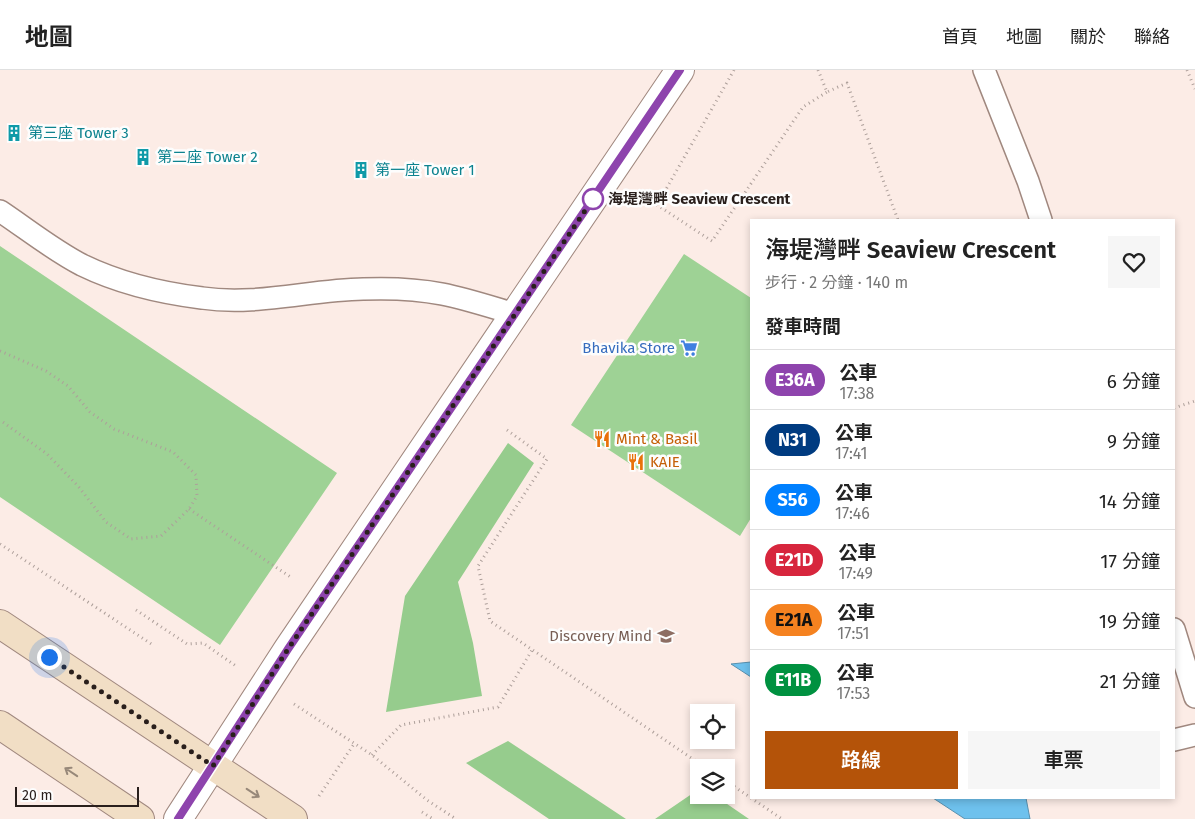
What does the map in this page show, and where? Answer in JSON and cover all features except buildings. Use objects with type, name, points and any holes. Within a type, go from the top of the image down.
[{"type":"main road","points":[[0,624],[213,766],[303,811]]},
{"type":"main road","points":[[0,725],[140,819]]},
{"type":"street","points":[[178,819],[288,649],[680,70]]},
{"type":"lane","points":[[984,70],[1028,181],[1041,219]]},
{"type":"lane","points":[[0,211],[48,244],[82,264],[117,279],[156,290],[203,299],[249,300],[363,289],[406,289],[443,294],[516,314]]},
{"type":"lane","points":[[1175,632],[1195,697]]},
{"type":"lane","points":[[1175,740],[1195,735]]},
{"type":"path","points":[[734,70],[657,205],[712,241],[803,108],[827,92],[847,83],[898,219]]},
{"type":"path","points":[[818,70],[827,92]]},
{"type":"path","points":[[1186,70],[1195,89]]},
{"type":"path","points":[[0,351],[46,370],[68,386],[90,412],[114,429],[172,452],[196,475],[197,496],[189,508],[160,536],[131,539],[106,522],[78,486],[47,454],[0,420]]},
{"type":"path","points":[[1175,408],[1195,401]]},
{"type":"path","points":[[507,430],[547,459],[478,566],[490,621],[693,759]]},
{"type":"path","points":[[189,508],[292,578]]},
{"type":"path","points":[[0,544],[153,645]]},
{"type":"path","points":[[372,755],[401,725],[498,707],[532,650]]},
{"type":"path","points":[[303,811],[354,744]]},
{"type":"path","points":[[735,787],[750,797]]},
{"type":"path","points":[[753,799],[782,819]]},
{"type":"path","points":[[427,800],[456,819]]},
{"type":"path","points":[[422,812],[433,819]]},
{"type":"green space","points":[[0,246],[337,473],[220,645],[0,497]]},
{"type":"green space","points":[[684,254],[750,297],[750,520],[740,536],[571,425]]},
{"type":"green space","points":[[508,443],[534,463],[458,582],[473,643],[482,696],[386,712],[405,596]]},
{"type":"green space","points":[[508,741],[626,819],[549,819],[466,763]]},
{"type":"green space","points":[[690,795],[690,804],[727,804],[749,819],[655,819]]},
{"type":"water","points":[[750,662],[750,676],[731,664]]},
{"type":"water","points":[[935,799],[1026,799],[1030,819],[965,819]]},
{"type":"bus line","name":"E36A","points":[[178,819],[288,649],[680,70]]},
{"type":"place","name":"第三座 Tower 3","points":[[14,133]]},
{"type":"place","name":"第二座 Tower 2","points":[[143,157]]},
{"type":"place","name":"第一座 Tower 1","points":[[361,170]]},
{"type":"place","name":"海堤灣畔 Seaview Crescent","points":[[593,199]]},
{"type":"place","name":"Bhavika Store","points":[[689,348]]},
{"type":"place","name":"Mint & Basil","points":[[602,439]]},
{"type":"place","name":"KAIE","points":[[636,462]]},
{"type":"place","name":"Discovery Mind","points":[[666,636]]},
{"type":"route","points":[[49,657],[213,766],[288,649],[593,199]]}]
